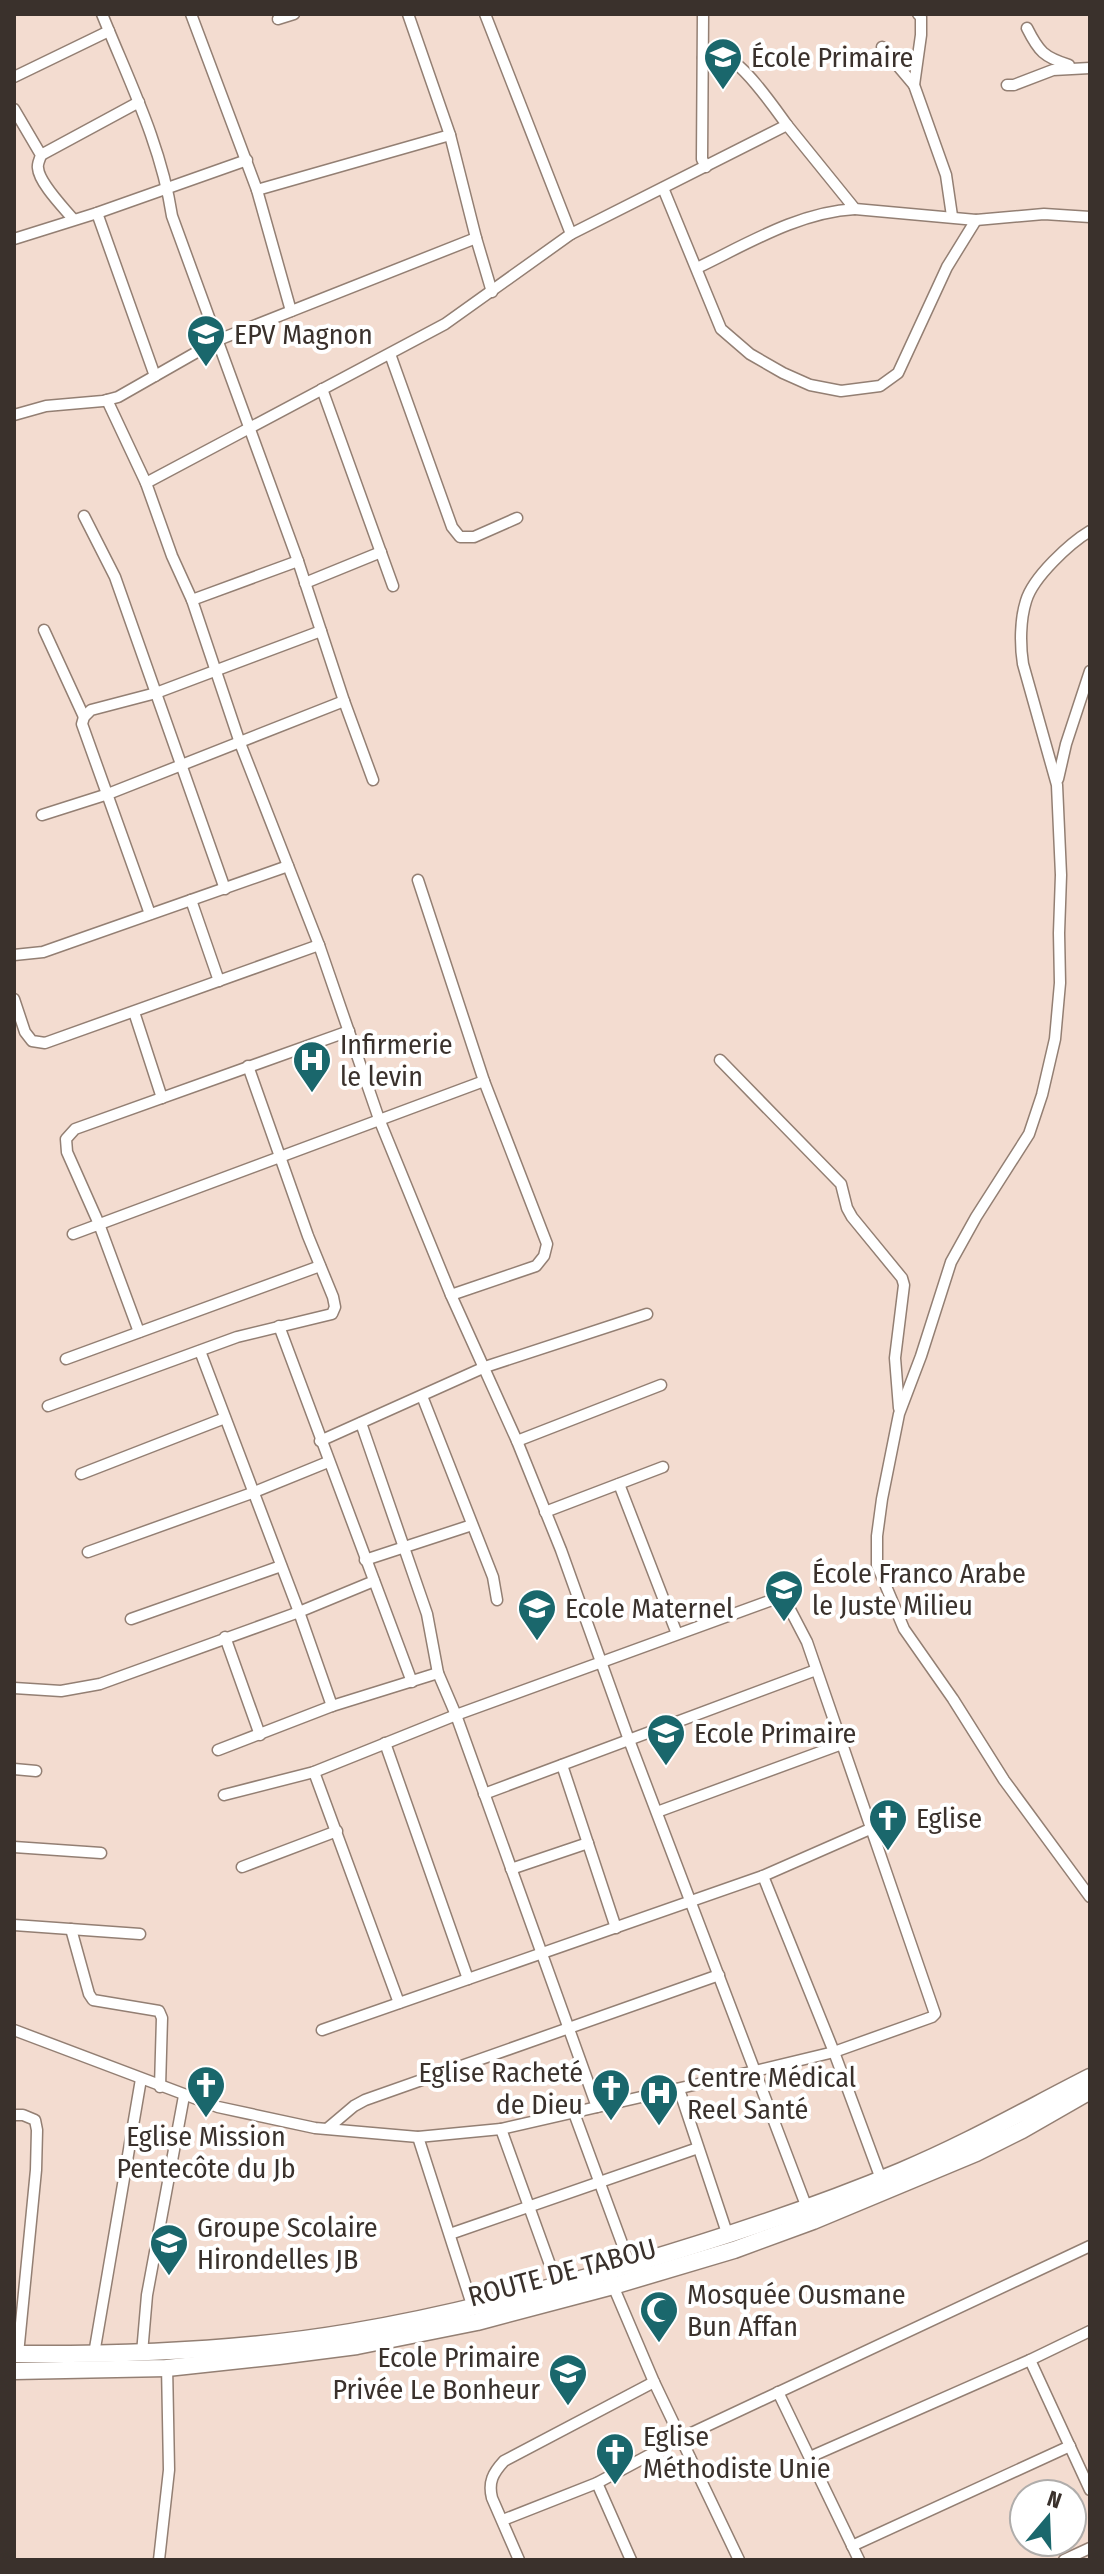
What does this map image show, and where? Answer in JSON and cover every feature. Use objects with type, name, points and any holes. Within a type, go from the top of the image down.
[{"type":"main road","name":"ROUTE DE TABOU","points":[[15,2360],[142,2353],[167,2360],[350,2332],[473,2308],[558,2287],[610,2279],[630,2265],[728,2236],[881,2179],[966,2142],[1090,2077]]},
{"type":"main road","name":"ROUTE DE TABOU","points":[[15,2360],[167,2360],[357,2346],[448,2329],[610,2279],[734,2250],[889,2191],[1022,2130],[1090,2091]]},
{"type":"street","points":[[102,14],[146,117],[168,187],[172,216],[298,561],[373,780]]},
{"type":"street","points":[[191,14],[247,160],[291,311]]},
{"type":"street","points":[[278,19],[294,14]]},
{"type":"street","points":[[408,14],[450,135],[492,292]]},
{"type":"street","points":[[485,14],[571,234]]},
{"type":"street","points":[[703,14],[702,159],[706,167]]},
{"type":"street","points":[[914,85],[921,35],[921,17],[918,14]]},
{"type":"street","points":[[1027,28],[1038,51],[1075,67]]},
{"type":"street","points":[[14,77],[109,31]]},
{"type":"street","points":[[882,47],[914,85],[926,124],[936,140],[946,175],[952,216]]},
{"type":"street","points":[[703,58],[721,57],[733,61],[771,102],[855,209]]},
{"type":"street","points":[[1007,85],[1053,70],[1090,68]]},
{"type":"street","points":[[41,155],[139,102]]},
{"type":"street","points":[[14,109],[41,155],[39,173],[73,219]]},
{"type":"street","points":[[146,483],[445,324],[571,234],[787,125]]},
{"type":"street","points":[[257,190],[450,135]]},
{"type":"street","points":[[14,239],[247,160]]},
{"type":"street","points":[[663,188],[721,329],[750,354],[783,373],[810,385],[841,391],[880,386],[898,373],[947,267],[976,220]]},
{"type":"street","points":[[697,268],[808,218],[834,210],[855,209],[976,220],[1044,214],[1090,217]]},
{"type":"street","points":[[97,213],[155,376]]},
{"type":"street","points":[[14,415],[46,406],[118,397],[218,340],[476,238]]},
{"type":"street","points":[[390,354],[452,527],[460,537],[474,537],[517,518]]},
{"type":"street","points":[[322,389],[393,586]]},
{"type":"street","points":[[107,400],[146,483],[172,556],[192,600],[240,743],[319,945],[379,1119],[545,1512],[807,2208]]},
{"type":"street","points":[[84,516],[109,563],[225,889]]},
{"type":"street","points":[[1090,531],[1045,570],[1026,599],[1020,645],[1057,785],[1061,875],[1060,983],[1055,1039],[1029,1134],[951,1262],[899,1414],[877,1536],[877,1565],[904,1629],[1004,1780],[1090,1897]]},
{"type":"street","points":[[305,583],[381,552]]},
{"type":"street","points":[[192,600],[298,561]]},
{"type":"street","points":[[44,630],[84,717]]},
{"type":"street","points":[[150,914],[82,724],[84,717],[91,710],[156,693],[321,631]]},
{"type":"street","points":[[1057,785],[1066,744],[1090,671]]},
{"type":"street","points":[[42,815],[108,794],[344,701]]},
{"type":"street","points":[[14,955],[43,952],[288,866]]},
{"type":"street","points":[[418,880],[484,1081],[547,1244],[536,1266],[451,1295]]},
{"type":"street","points":[[191,900],[219,981]]},
{"type":"street","points":[[14,999],[25,1032],[32,1041],[45,1043],[319,945]]},
{"type":"street","points":[[134,1012],[162,1098]]},
{"type":"street","points":[[139,1332],[99,1224],[67,1152],[66,1139],[75,1129],[349,1031]]},
{"type":"street","points":[[720,1060],[841,1184],[852,1217],[902,1278],[904,1285],[895,1358],[899,1414]]},
{"type":"street","points":[[48,1406],[237,1337],[332,1314],[335,1307],[333,1297],[248,1066]]},
{"type":"street","points":[[73,1234],[484,1081]]},
{"type":"street","points":[[66,1359],[320,1266]]},
{"type":"street","points":[[320,1441],[485,1367],[647,1314]]},
{"type":"street","points":[[279,1326],[412,1682]]},
{"type":"street","points":[[200,1351],[332,1706]]},
{"type":"street","points":[[517,1441],[661,1385]]},
{"type":"street","points":[[422,1396],[495,1584],[497,1600]]},
{"type":"street","points":[[81,1474],[225,1418]]},
{"type":"street","points":[[361,1423],[427,1614],[438,1673],[456,1715],[597,2107]]},
{"type":"street","points":[[88,1552],[328,1462]]},
{"type":"street","points":[[545,1512],[663,1467]]},
{"type":"street","points":[[619,1484],[677,1634]]},
{"type":"street","points":[[365,1560],[472,1525]]},
{"type":"street","points":[[131,1619],[281,1566]]},
{"type":"street","points":[[14,1688],[61,1691],[100,1684],[299,1612],[374,1581]]},
{"type":"street","points":[[14,2030],[184,2096],[232,2110],[315,2128],[418,2137],[501,2129],[755,2071],[834,2052],[935,2014],[807,1642],[783,1596],[456,1715],[314,1772],[224,1795]]},
{"type":"street","points":[[225,1637],[260,1735]]},
{"type":"street","points":[[484,1794],[816,1670]]},
{"type":"street","points":[[218,1750],[332,1706],[438,1673]]},
{"type":"street","points":[[385,1743],[468,1979]]},
{"type":"street","points":[[657,1812],[842,1744]]},
{"type":"street","points":[[562,1765],[616,1928]]},
{"type":"street","points":[[14,1769],[36,1771]]},
{"type":"street","points":[[314,1772],[399,2003]]},
{"type":"street","points":[[322,2030],[763,1876],[870,1829]]},
{"type":"street","points":[[242,1867],[337,1831]]},
{"type":"street","points":[[511,1869],[588,1843]]},
{"type":"street","points":[[14,1847],[101,1853]]},
{"type":"street","points":[[763,1876],[881,2179]]},
{"type":"street","points":[[14,1925],[140,1934]]},
{"type":"street","points":[[71,1929],[93,2000],[159,2011],[162,2018],[160,2087]]},
{"type":"street","points":[[328,2128],[365,2100],[719,1975]]},
{"type":"street","points":[[94,2354],[141,2079]]},
{"type":"street","points":[[679,2089],[728,2236]]},
{"type":"street","points":[[142,2353],[147,2295],[184,2096]]},
{"type":"street","points":[[574,2113],[630,2265]]},
{"type":"street","points":[[14,2115],[35,2120],[37,2130],[36,2170],[15,2360]]},
{"type":"street","points":[[501,2129],[558,2287]]},
{"type":"street","points":[[418,2137],[473,2308]]},
{"type":"street","points":[[450,2234],[698,2148]]},
{"type":"street","points":[[503,2520],[597,2483],[681,2438],[1090,2246]]},
{"type":"street","points":[[610,2279],[654,2382],[739,2560]]},
{"type":"street","points":[[810,2457],[1090,2331]]},
{"type":"street","points":[[159,2560],[169,2470],[167,2360]]},
{"type":"street","points":[[1030,2360],[1090,2490]]},
{"type":"street","points":[[519,2560],[490,2488],[491,2479],[504,2461],[654,2382]]},
{"type":"street","points":[[778,2392],[859,2560]]},
{"type":"street","points":[[852,2546],[1070,2446]]},
{"type":"street","points":[[597,2483],[631,2560]]},
{"type":"street","points":[[1064,2560],[1090,2548]]},
{"type":"place","name":"École Primaire","points":[[723,91]]},
{"type":"place","name":"EPV Magnon","points":[[206,368]]},
{"type":"place","name":"Infirmerie le levin","points":[[312,1094]]},
{"type":"place","name":"École Franco Arabe le Juste Milieu","points":[[784,1623]]},
{"type":"place","name":"Ecole Maternel","points":[[537,1642]]},
{"type":"place","name":"Ecole Primaire","points":[[666,1767]]},
{"type":"place","name":"Eglise","points":[[888,1852]]},
{"type":"place","name":"Eglise Mission Pentecôte du Jb","points":[[206,2119]]},
{"type":"place","name":"Eglise Racheté de Dieu","points":[[611,2122]]},
{"type":"place","name":"Centre Médical Reel Santé","points":[[659,2127]]},
{"type":"place","name":"Groupe Scolaire Hirondelles JB","points":[[169,2277]]},
{"type":"place","name":"Mosquée Ousmane Bun Affan","points":[[659,2344]]},
{"type":"place","name":"Ecole Primaire Privée Le Bonheur","points":[[568,2407]]},
{"type":"place","name":"Eglise Méthodiste Unie","points":[[615,2486]]}]
